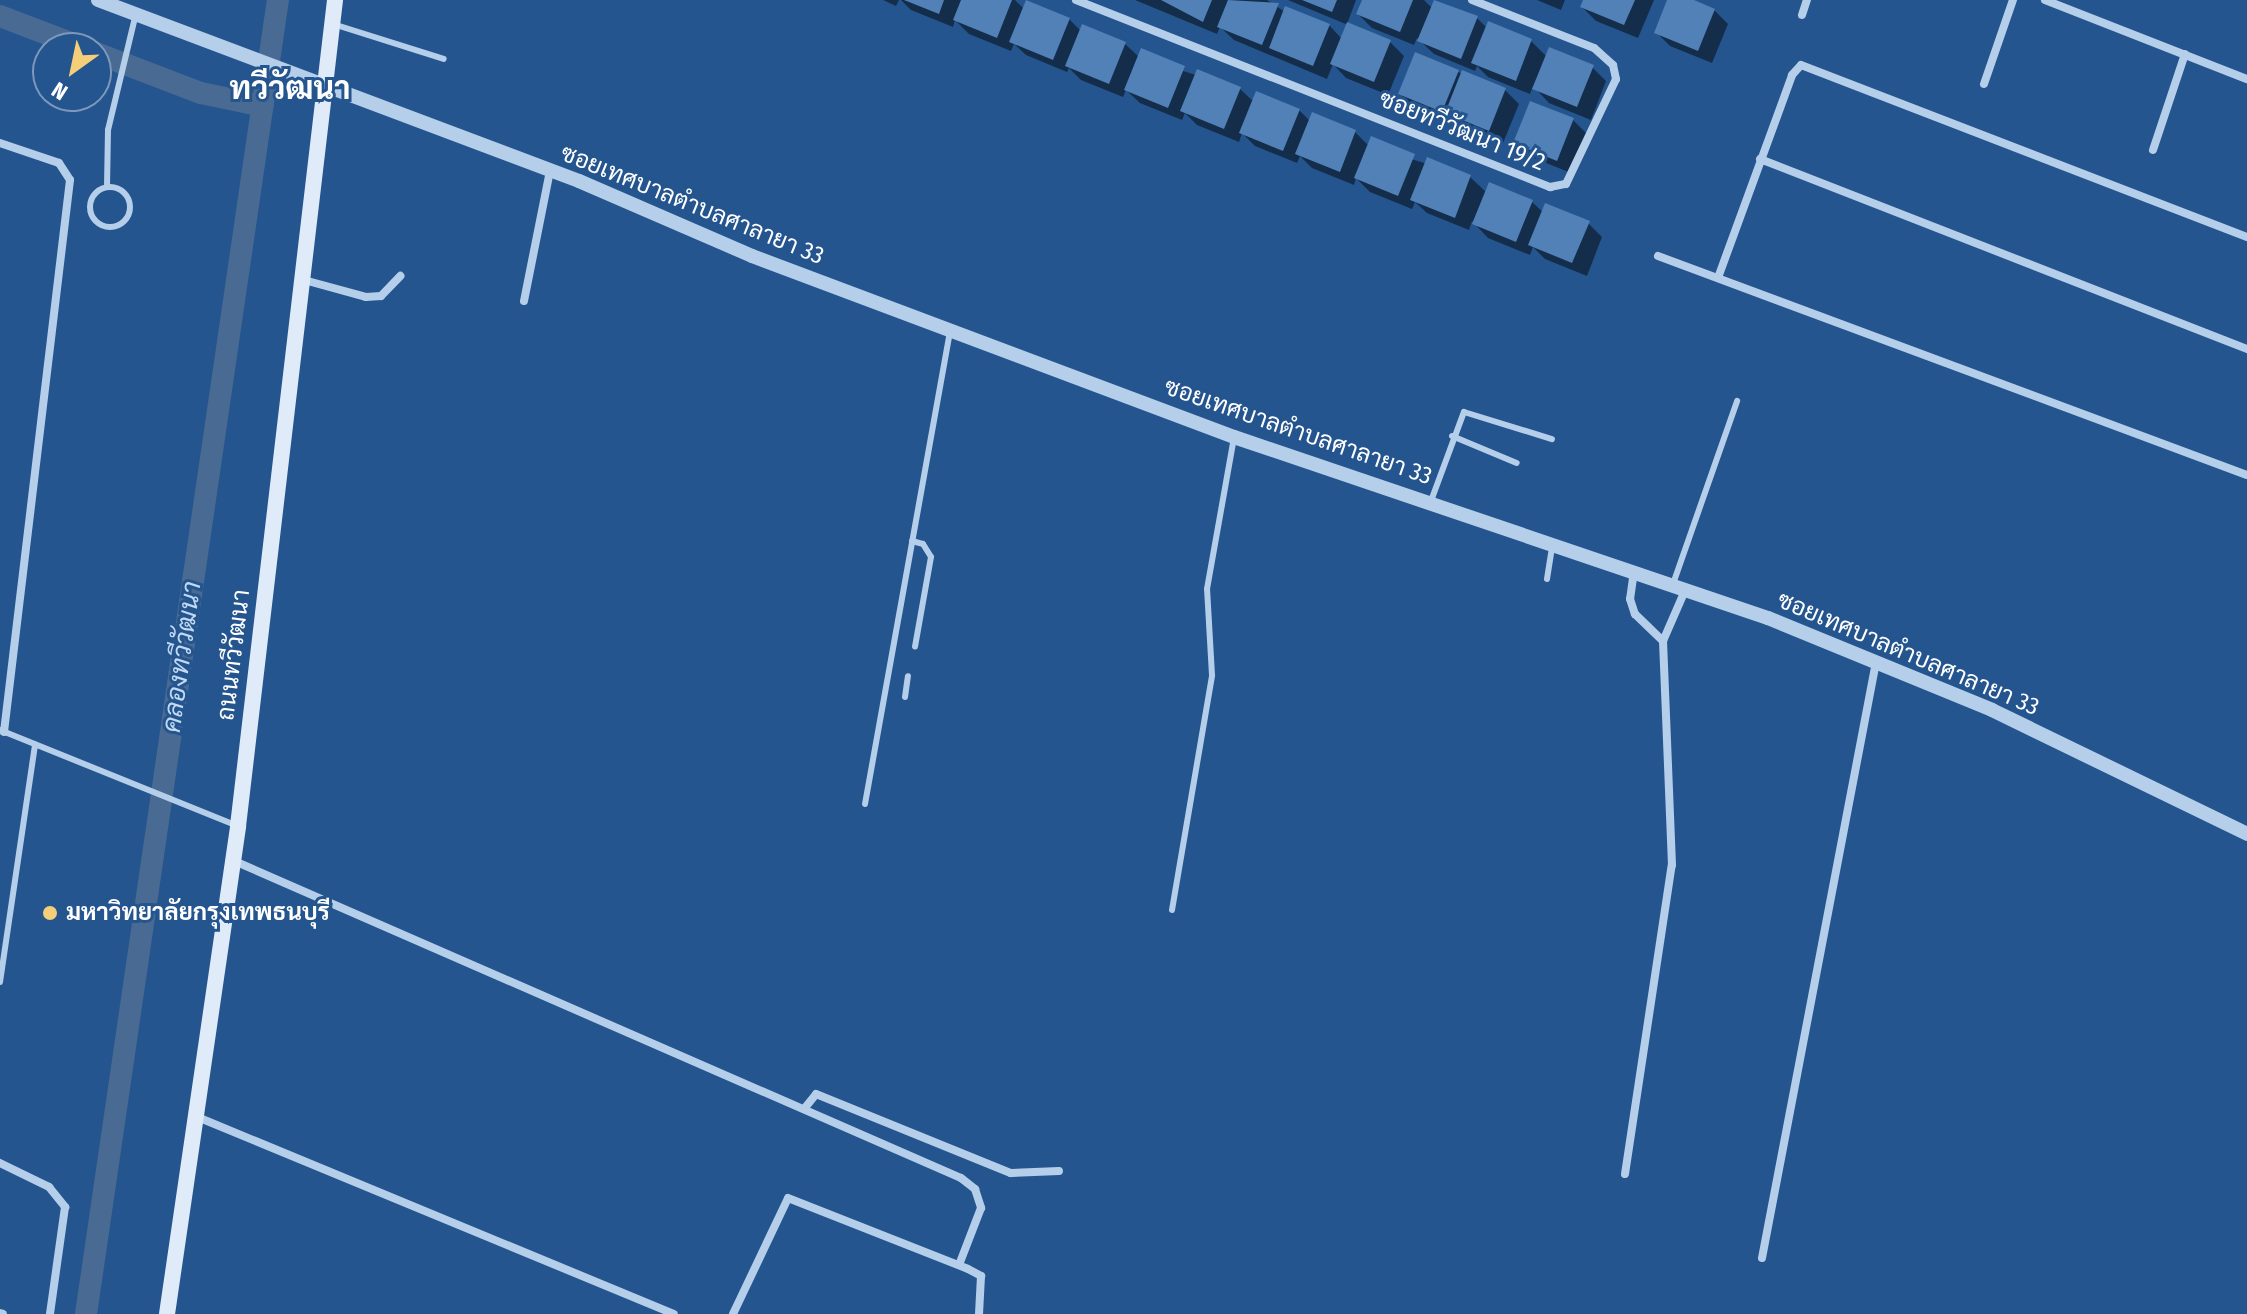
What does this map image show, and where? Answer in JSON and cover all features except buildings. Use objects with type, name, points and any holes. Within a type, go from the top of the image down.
[{"type":"main road","name":"ถนนทวีวัฒนา","points":[[167,1314],[238,826],[328,85],[335,0]]},
{"type":"street","name":"ซอยเทศบาลตำบลศาลายา 33","points":[[98,0],[293,71],[550,171],[752,256],[1234,437],[1635,570],[1877,662],[1992,710],[2247,834]]},
{"type":"street","name":"ซอยทวีวัฒนา 19/2","points":[[1076,0],[1550,187],[1566,184],[1616,79],[1613,65],[1594,48],[1472,0]]},
{"type":"street","points":[[1802,15],[1807,0]]},
{"type":"street","points":[[1984,84],[2013,0]]},
{"type":"street","points":[[2045,0],[2247,79]]},
{"type":"street","points":[[2153,150],[2185,54]]},
{"type":"street","points":[[1719,275],[1792,75],[1801,65],[2247,237]]},
{"type":"street","points":[[0,143],[59,163],[70,180],[2,731]]},
{"type":"street","points":[[1760,159],[2247,349]]},
{"type":"street","points":[[524,301],[550,171]]},
{"type":"street","points":[[1658,256],[1719,275],[2247,475]]},
{"type":"street","points":[[304,280],[366,297],[381,296],[400,276]]},
{"type":"street","points":[[1635,570],[1630,599],[1635,614],[1663,641]]},
{"type":"street","points":[[1625,1174],[1672,865],[1663,641],[1680,586]]},
{"type":"street","points":[[1762,1258],[1877,662]]},
{"type":"street","points":[[232,860],[804,1109],[975,1189],[981,1208],[959,1265]]},
{"type":"street","points":[[804,1109],[816,1094],[1011,1173],[1059,1171]]},
{"type":"street","points":[[195,1116],[674,1314]]},
{"type":"street","points":[[0,1163],[49,1187],[65,1207],[50,1314]]},
{"type":"street","points":[[733,1314],[788,1198],[981,1276],[979,1314]]},
{"type":"lane","points":[[107,187],[108,130],[118,76],[136,13]]},
{"type":"lane","points":[[333,24],[444,59]]},
{"type":"lane","points":[[107,187],[122,191],[130,205],[126,220],[112,228],[97,223],[89,210],[93,194],[107,187]]},
{"type":"lane","points":[[865,804],[950,329]]},
{"type":"lane","points":[[1680,586],[1737,401]]},
{"type":"lane","points":[[1431,501],[1459,418],[1473,411],[1552,439]]},
{"type":"lane","points":[[1452,436],[1517,463]]},
{"type":"lane","points":[[1172,910],[1212,675],[1207,589],[1234,437]]},
{"type":"lane","points":[[912,541],[923,544],[931,557],[915,647]]},
{"type":"lane","points":[[1547,579],[1553,542]]},
{"type":"lane","points":[[905,697],[908,676]]},
{"type":"lane","points":[[2,731],[238,826]]},
{"type":"lane","points":[[0,982],[35,745]]},
{"type":"waterway","name":"คลองทวีวัฒนา","points":[[86,1314],[278,0]]},
{"type":"waterway","points":[[0,16],[42,32]]},
{"type":"waterway","points":[[112,59],[201,93],[263,106]]},
{"type":"place","name":"มหาวิทยาลัยกรุงเทพธนบุรี","points":[[50,913]]},
{"type":"district","name":"ทวีวัฒนา","points":[[290,88]]}]
